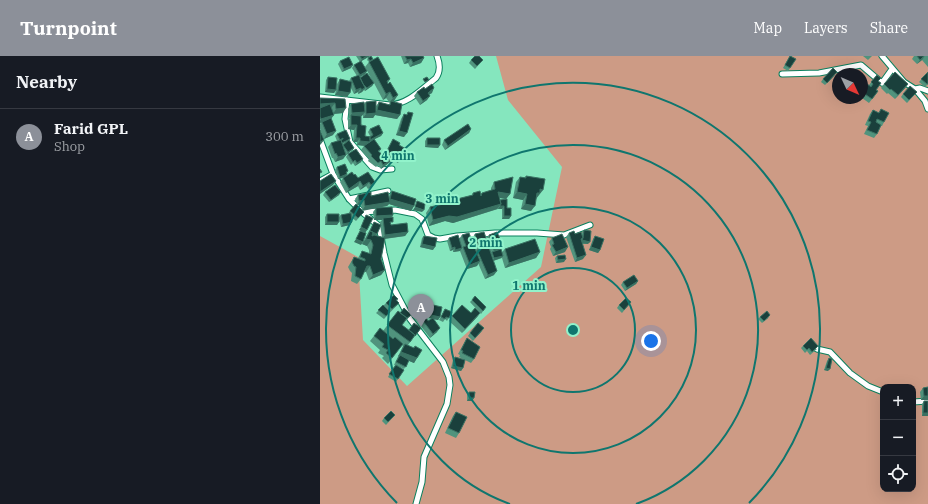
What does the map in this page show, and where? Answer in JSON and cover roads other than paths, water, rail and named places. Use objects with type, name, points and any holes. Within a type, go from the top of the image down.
[{"type":"street","points":[[320,98],[390,105],[399,104],[436,78],[440,67],[437,56]]},
{"type":"street","points":[[882,56],[904,82],[915,89],[925,101],[928,109]]},
{"type":"street","points":[[782,74],[819,73],[861,65],[882,83],[892,69]]},
{"type":"street","points":[[915,89],[920,88],[928,91]]},
{"type":"street","points":[[347,100],[345,119],[350,142],[372,167],[380,170],[392,168]]},
{"type":"street","points":[[320,139],[332,174],[349,199],[378,226],[392,285],[410,319],[443,362],[449,377],[450,394],[424,457],[422,482],[416,504]]},
{"type":"street","points":[[321,179],[332,174]]},
{"type":"street","points":[[349,199],[388,191]]},
{"type":"street","points":[[362,212],[395,210],[415,214],[422,219],[428,235],[440,239],[495,233],[537,233],[564,235],[590,225]]},
{"type":"street","points":[[817,349],[830,352],[850,372],[868,386],[880,391]]},
{"type":"street","points":[[916,402],[928,401]]},
{"type":"place","name":"Farid GPL","points":[[421,327]]}]
